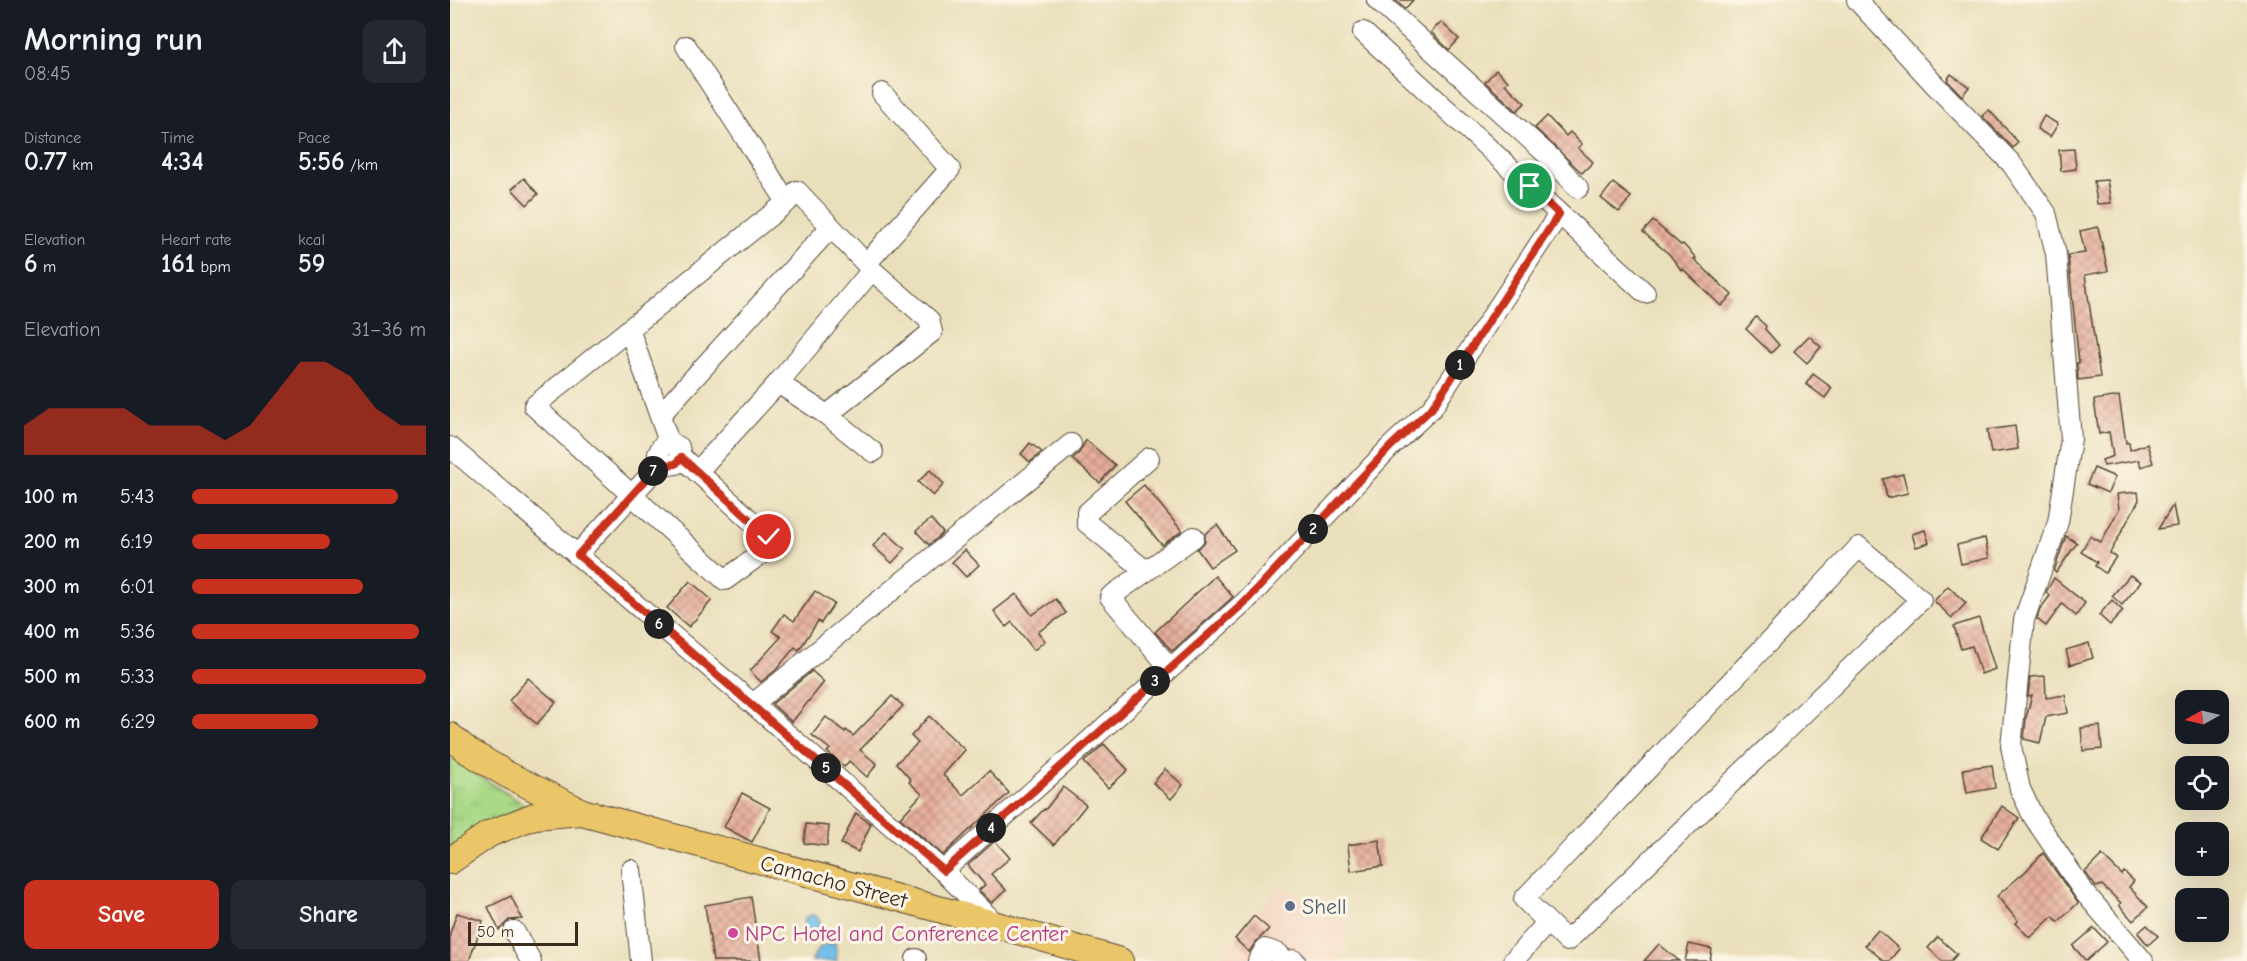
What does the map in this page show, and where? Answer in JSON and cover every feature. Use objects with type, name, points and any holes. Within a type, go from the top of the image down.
[{"type":"main road","name":"Camacho Street","points":[[450,736],[468,751],[508,775],[582,812],[997,925],[1120,961]]},
{"type":"main road","name":"Camacho Street","points":[[450,861],[489,834],[534,816],[582,812]]},
{"type":"street","points":[[1377,0],[1552,159],[1578,188]]},
{"type":"street","points":[[1857,0],[1935,86],[2011,163],[2046,213],[2056,254],[2071,439],[2058,522],[2024,620],[2011,746],[2020,789],[2033,816],[2084,892],[2143,961]]},
{"type":"street","points":[[1363,32],[1645,293]]},
{"type":"street","points":[[686,46],[787,202]]},
{"type":"street","points":[[697,472],[778,383],[950,169],[882,93]]},
{"type":"street","points":[[1530,186],[1552,159]]},
{"type":"street","points":[[629,329],[661,414],[671,454],[697,472],[769,537],[769,548],[725,580],[534,406],[629,329],[787,202],[797,191],[869,267],[928,320],[932,332],[827,415]]},
{"type":"street","points":[[944,871],[1245,602],[1391,446],[1432,408],[1559,214]]},
{"type":"street","points":[[661,414],[830,228]]},
{"type":"street","points":[[778,383],[827,415],[873,452]]},
{"type":"street","points":[[753,704],[1071,444]]},
{"type":"street","points":[[450,447],[753,704],[944,871],[997,925]]},
{"type":"street","points":[[578,555],[671,454]]},
{"type":"street","points":[[1146,571],[1087,522],[1087,513],[1149,458]]},
{"type":"street","points":[[1170,668],[1110,597],[1194,537]]},
{"type":"street","points":[[1859,548],[1921,600],[1567,940],[1547,923],[1524,899],[1859,548]]},
{"type":"street","points":[[631,870],[641,961]]},
{"type":"street","points":[[1513,961],[1547,923]]},
{"type":"street","points":[[514,931],[531,961]]},
{"type":"street","points":[[1258,961],[1265,949],[1289,958]]},
{"type":"shaded area","name":"Shell","points":[[1281,885],[1351,926],[1337,961],[1216,961]]},
{"type":"green space","points":[[450,757],[523,804],[517,812],[450,849]]},
{"type":"water","points":[[809,915],[815,915],[820,923],[818,929],[809,931],[804,926],[804,920]]},
{"type":"water","points":[[835,943],[837,961],[812,961],[820,948]]},
{"type":"building","points":[[1395,0],[1413,0],[1405,9]]},
{"type":"building","points":[[1441,22],[1459,39],[1449,50],[1431,32]]},
{"type":"building","points":[[1496,70],[1508,81],[1505,84],[1525,103],[1517,111],[1485,82]]},
{"type":"building","points":[[1951,74],[1969,87],[1962,96],[1947,80]]},
{"type":"building","points":[[1989,110],[2018,142],[2013,148],[1982,116]]},
{"type":"building","points":[[1547,116],[1566,136],[1570,132],[1582,144],[1578,148],[1593,162],[1582,173],[1535,128]]},
{"type":"building","points":[[2044,116],[2058,124],[2050,137],[2037,129]]},
{"type":"building","points":[[2074,149],[2076,169],[2061,171],[2059,150]]},
{"type":"building","points":[[524,178],[538,194],[527,205],[512,189]]},
{"type":"building","points":[[2107,180],[2111,203],[2097,204],[2094,181]]},
{"type":"building","points":[[1613,183],[1631,197],[1619,212],[1601,198]]},
{"type":"building","points":[[1653,221],[1681,245],[1683,244],[1696,258],[1694,259],[1732,295],[1721,306],[1683,269],[1682,271],[1670,255],[1643,232]]},
{"type":"building","points":[[2098,227],[2108,271],[2085,275],[2100,377],[2078,380],[2077,363],[2079,363],[2068,255],[2085,253],[2080,231]]},
{"type":"building","points":[[1756,317],[1766,326],[1765,329],[1779,345],[1771,353],[1746,329]]},
{"type":"building","points":[[1809,336],[1821,347],[1807,363],[1794,351]]},
{"type":"building","points":[[1813,374],[1832,388],[1825,398],[1806,384]]},
{"type":"building","points":[[2119,396],[2126,443],[2129,442],[2130,450],[2147,444],[2153,463],[2141,467],[2139,460],[2104,466],[2102,460],[2113,456],[2109,432],[2099,434],[2094,400]]},
{"type":"building","points":[[2015,426],[2018,449],[1991,453],[1987,430]]},
{"type":"building","points":[[1086,440],[1115,465],[1100,483],[1072,459],[1079,453]]},
{"type":"building","points":[[1030,443],[1042,452],[1030,462],[1021,454]]},
{"type":"building","points":[[2094,468],[2115,477],[2108,493],[2087,484]]},
{"type":"building","points":[[930,470],[944,484],[933,496],[918,482]]},
{"type":"building","points":[[1903,474],[1908,493],[1887,498],[1883,479]]},
{"type":"building","points":[[1144,485],[1182,531],[1162,545],[1125,501]]},
{"type":"building","points":[[2138,492],[2139,500],[2110,553],[2116,557],[2105,573],[2095,566],[2097,562],[2081,552],[2090,536],[2101,542],[2119,509],[2117,494]]},
{"type":"building","points":[[2173,505],[2177,526],[2158,529]]},
{"type":"building","points":[[931,519],[943,533],[929,545],[916,531]]},
{"type":"building","points":[[1217,525],[1235,550],[1210,567],[1197,549],[1205,542],[1205,534]]},
{"type":"building","points":[[1925,530],[1929,543],[1916,547],[1912,534]]},
{"type":"building","points":[[886,532],[905,549],[892,563],[873,546]]},
{"type":"building","points":[[2066,536],[2077,543],[2056,573],[2054,571]]},
{"type":"building","points":[[1985,538],[1989,558],[1961,564],[1957,545]]},
{"type":"building","points":[[965,550],[979,565],[966,577],[952,562]]},
{"type":"building","points":[[2130,575],[2141,582],[2122,605],[2112,596]]},
{"type":"building","points":[[1215,576],[1233,597],[1172,651],[1155,632]]},
{"type":"building","points":[[2054,578],[2085,603],[2076,616],[2062,604],[2046,626],[2037,619],[2040,609],[2050,596],[2046,592]]},
{"type":"building","points":[[690,581],[712,600],[689,627],[667,608]]},
{"type":"building","points":[[1948,586],[1966,603],[1952,618],[1934,601]]},
{"type":"building","points":[[815,591],[834,604],[821,623],[818,621],[799,650],[795,647],[776,670],[761,682],[750,671],[781,637],[772,631],[784,614],[794,621]]},
{"type":"building","points":[[1016,594],[1032,615],[1056,599],[1066,613],[1038,632],[1045,641],[1034,650],[1012,622],[1006,627],[994,611]]},
{"type":"building","points":[[2112,600],[2123,611],[2110,625],[2099,615]]},
{"type":"building","points":[[1979,618],[1995,669],[1981,674],[1972,646],[1961,649],[1954,626]]},
{"type":"building","points":[[2089,643],[2093,658],[2070,665],[2066,650]]},
{"type":"building","points":[[812,671],[824,682],[792,722],[772,704]]},
{"type":"building","points":[[2045,676],[2046,698],[2065,695],[2068,713],[2046,717],[2040,743],[2024,739],[2032,695],[2028,696],[2030,677]]},
{"type":"building","points":[[528,678],[556,702],[537,724],[509,701]]},
{"type":"building","points":[[892,696],[903,706],[860,750],[877,764],[867,777],[849,761],[844,767],[827,752],[830,749],[812,735],[826,717],[853,736]]},
{"type":"building","points":[[929,716],[965,750],[943,775],[963,795],[989,771],[1009,793],[943,855],[900,818],[922,794],[909,782],[911,780],[896,763],[918,743],[911,736]]},
{"type":"building","points":[[2100,726],[2102,749],[2083,751],[2081,728]]},
{"type":"building","points":[[1104,744],[1128,770],[1108,788],[1084,762]]},
{"type":"building","points":[[1992,765],[1995,788],[1967,793],[1963,769]]},
{"type":"building","points":[[1165,769],[1183,785],[1171,799],[1153,783]]},
{"type":"building","points":[[1063,787],[1086,805],[1054,845],[1031,823],[1045,810]]},
{"type":"building","points":[[742,793],[770,808],[752,842],[724,827]]},
{"type":"building","points":[[2002,806],[2019,818],[1998,849],[1981,838]]},
{"type":"building","points":[[856,813],[871,824],[858,852],[841,844]]},
{"type":"building","points":[[806,824],[829,826],[827,846],[804,843]]},
{"type":"building","points":[[1379,840],[1383,866],[1351,871],[1348,845]]},
{"type":"building","points":[[995,841],[1010,858],[991,874],[1006,890],[992,903],[979,890],[985,885],[968,865]]},
{"type":"building","points":[[2043,853],[2078,903],[2058,922],[2053,916],[2030,938],[2015,923],[2018,921],[1997,896]]},
{"type":"building","points":[[2102,855],[2122,875],[2124,872],[2134,881],[2129,887],[2148,907],[2133,921],[2119,905],[2121,903],[2102,885],[2096,887],[2085,872]]},
{"type":"building","points":[[511,896],[522,919],[509,920],[499,930],[488,907]]},
{"type":"building","name":"NPC Hotel and Conference Center","points":[[751,897],[761,961],[713,961],[705,905]]},
{"type":"building","points":[[457,913],[483,921],[469,961],[450,961],[450,933]]},
{"type":"building","points":[[1254,916],[1269,929],[1249,952],[1235,939]]},
{"type":"building","points":[[2147,925],[2158,936],[2148,945],[2138,933]]},
{"type":"building","points":[[2094,928],[2107,942],[2086,961],[2073,946]]},
{"type":"building","points":[[1878,930],[1899,949],[1889,961],[1884,961],[1865,945]]},
{"type":"building","points":[[1938,937],[1957,954],[1951,961],[1942,961],[1928,948]]},
{"type":"building","points":[[1659,944],[1679,961],[1644,961]]},
{"type":"building","points":[[1689,944],[1712,949],[1710,961],[1685,961]]},
{"type":"place","name":"Shell","points":[[1290,906]]},
{"type":"place","name":"NPC Hotel and Conference Center","points":[[733,933]]},
{"type":"route","points":[[769,537],[681,457],[676,464],[668,465],[662,462],[578,555],[944,871],[1245,602],[1391,446],[1432,408],[1559,214],[1530,186]]}]
